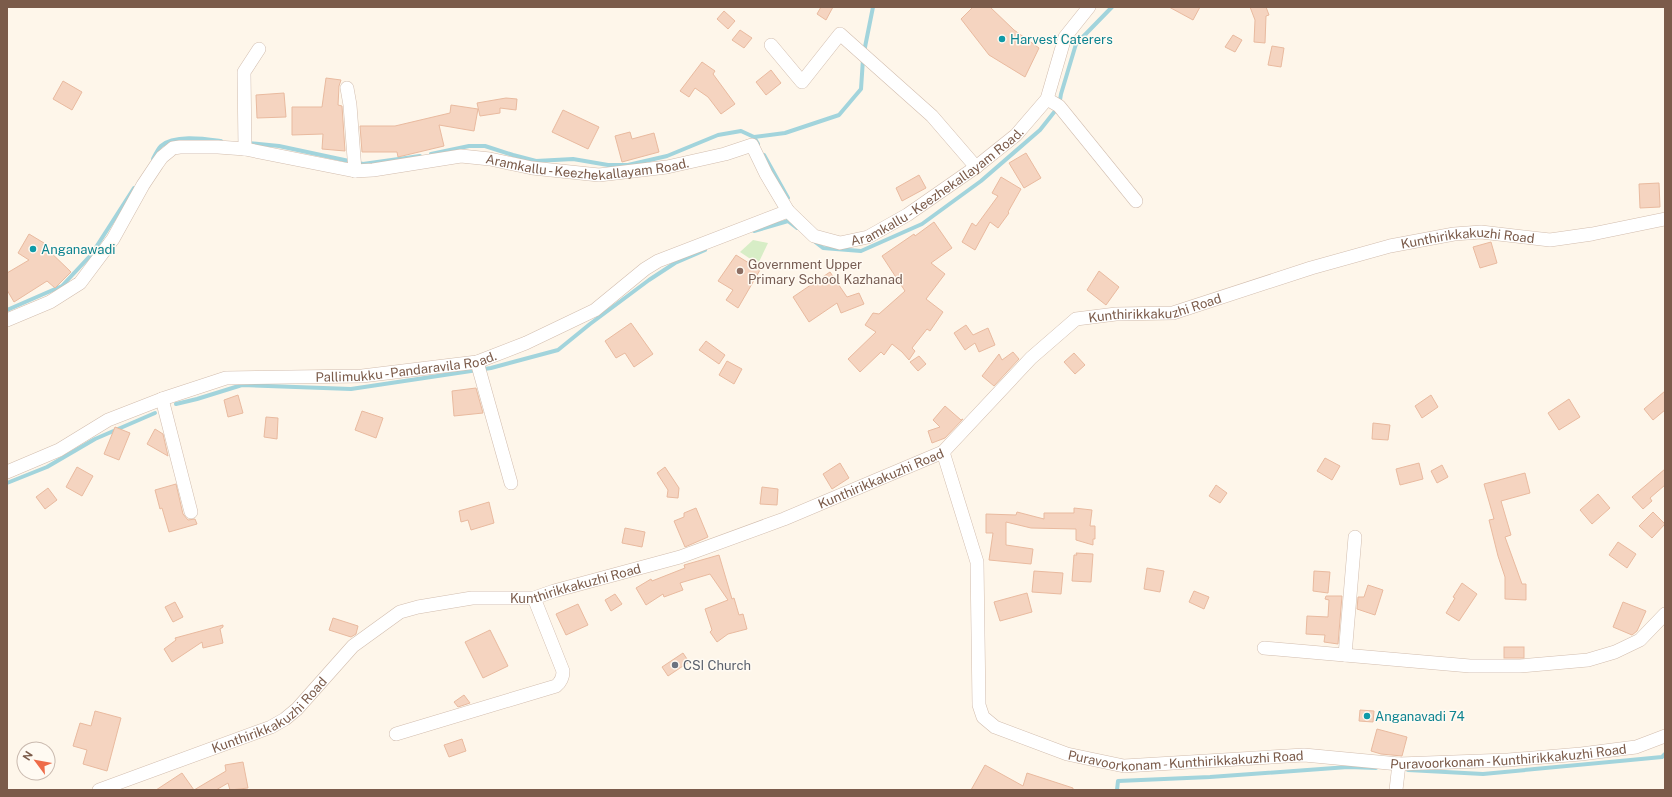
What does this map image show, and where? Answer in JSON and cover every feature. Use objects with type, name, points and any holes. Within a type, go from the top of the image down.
[{"type":"street","name":"Aramkallu - Keezhekallayam Road.","points":[[7,320],[50,302],[80,283],[113,239],[143,185],[162,157],[173,148],[180,147],[218,146],[245,149],[355,171],[374,170],[461,156],[490,159],[532,168],[599,175],[667,167],[725,154],[752,145],[766,174],[791,214],[814,236],[840,243],[868,237],[907,215],[976,167],[1016,135],[1047,99],[1066,37],[1089,7]]},
{"type":"street","points":[[771,45],[802,82],[840,34],[932,116],[976,167]]},
{"type":"street","points":[[245,149],[244,72],[260,49]]},
{"type":"street","points":[[347,88],[350,105],[355,171]]},
{"type":"street","points":[[1047,99],[1059,106],[1136,200]]},
{"type":"street","name":"Pallimukku - Pandaravila Road.","points":[[7,472],[59,450],[108,420],[162,399],[226,378],[362,376],[477,362],[526,343],[595,310],[644,269],[658,261],[791,214]]},
{"type":"street","name":"Kunthirikkakuzhi Road","points":[[99,790],[271,727],[285,719],[297,709],[354,646],[400,612],[418,607],[472,598],[534,598],[554,591],[680,557],[784,519],[944,452],[1031,358],[1076,319],[1116,314],[1173,313],[1311,268],[1390,246],[1454,234],[1481,232],[1550,240],[1592,234],[1665,219]]},
{"type":"street","points":[[477,362],[511,483]]},
{"type":"street","points":[[162,399],[191,512]]},
{"type":"street","name":"Puravoorkonam - Kunthirikkakuzhi Road","points":[[944,452],[977,562],[979,705],[983,717],[995,727],[1067,754],[1124,766],[1304,755],[1399,764],[1508,760],[1581,754],[1636,747],[1665,736]]},
{"type":"street","points":[[1345,655],[1355,537]]},
{"type":"street","points":[[396,734],[480,710],[556,686],[560,683],[563,676],[563,671],[534,598]]},
{"type":"street","points":[[1264,648],[1470,666],[1520,666],[1588,660],[1620,650],[1640,640],[1665,614]]},
{"type":"street","points":[[1396,790],[1399,764]]},
{"type":"green space","points":[[753,240],[768,243],[758,264],[740,252]]},
{"type":"building","points":[[821,7],[833,7],[826,20],[817,14]]},
{"type":"building","name":"Harvest Caterers","points":[[973,7],[990,7],[1014,30],[1039,48],[1025,77],[989,55],[961,19]]},
{"type":"building","points":[[1169,7],[1200,7],[1193,20]]},
{"type":"building","points":[[1250,7],[1266,7],[1269,15],[1266,16],[1265,43],[1254,42],[1255,20]]},
{"type":"building","points":[[724,11],[735,21],[728,29],[717,19]]},
{"type":"building","points":[[740,30],[752,38],[744,48],[732,40]]},
{"type":"building","points":[[1233,35],[1242,40],[1235,52],[1225,47]]},
{"type":"building","points":[[1272,46],[1284,48],[1281,67],[1268,65]]},
{"type":"building","points":[[702,62],[715,71],[713,74],[735,104],[721,114],[708,97],[695,88],[689,97],[680,91]]},
{"type":"building","points":[[771,70],[781,83],[766,95],[756,82]]},
{"type":"building","points":[[326,78],[341,80],[339,86],[338,105],[342,106],[345,151],[322,149],[323,134],[292,135],[292,107],[322,107]]},
{"type":"building","points":[[63,81],[82,92],[72,110],[53,99]]},
{"type":"building","points":[[284,93],[286,117],[257,118],[256,95]]},
{"type":"building","points":[[506,98],[517,99],[516,110],[500,108],[500,113],[480,116],[477,103]]},
{"type":"building","points":[[451,105],[478,109],[474,131],[439,125],[444,146],[398,157],[397,152],[362,152],[360,126],[395,126],[450,113]]},
{"type":"building","points":[[563,110],[599,127],[588,149],[552,132]]},
{"type":"building","points":[[630,132],[632,139],[654,133],[659,152],[622,162],[615,136]]},
{"type":"building","points":[[1026,153],[1041,178],[1024,188],[1009,163]]},
{"type":"building","points":[[919,175],[926,188],[902,201],[896,188]]},
{"type":"building","points":[[1001,177],[1021,189],[1008,212],[1009,213],[998,228],[990,222],[975,250],[962,242],[972,223],[976,226],[998,196],[992,193]]},
{"type":"building","points":[[1659,183],[1660,207],[1640,208],[1639,184]]},
{"type":"building","points":[[934,222],[952,248],[931,263],[945,274],[926,299],[943,312],[930,331],[927,329],[912,348],[915,351],[909,360],[892,344],[884,355],[881,352],[860,372],[848,359],[876,332],[865,325],[873,313],[879,314],[905,291],[882,256],[914,234],[915,236]]},
{"type":"building","points":[[29,234],[44,243],[43,245],[71,272],[55,288],[47,281],[14,302],[7,290],[7,273],[29,260],[18,253]]},
{"type":"building","points":[[1491,242],[1497,263],[1480,268],[1473,247]]},
{"type":"building","points":[[736,255],[760,270],[738,308],[726,300],[733,290],[718,281]]},
{"type":"building","points":[[1099,271],[1119,287],[1106,305],[1087,290]]},
{"type":"building","points":[[830,272],[847,297],[859,293],[864,304],[841,313],[837,303],[809,322],[793,297]]},
{"type":"building","points":[[631,323],[653,354],[634,367],[625,353],[616,358],[605,341]]},
{"type":"building","points":[[966,325],[973,335],[988,328],[995,345],[979,352],[975,343],[965,350],[954,333]]},
{"type":"building","points":[[706,341],[725,355],[719,364],[699,350]]},
{"type":"building","points":[[1013,352],[1019,359],[994,386],[982,376],[999,354],[1002,360]]},
{"type":"building","points":[[1074,353],[1085,365],[1075,374],[1064,362]]},
{"type":"building","points":[[919,356],[926,364],[918,371],[910,362]]},
{"type":"building","points":[[727,361],[742,369],[734,384],[719,375]]},
{"type":"building","points":[[476,388],[483,413],[454,416],[452,391]]},
{"type":"building","points":[[1665,391],[1665,410],[1653,420],[1644,409]]},
{"type":"building","points":[[238,395],[243,413],[228,417],[224,400]]},
{"type":"building","points":[[1431,395],[1438,407],[1422,418],[1415,406]]},
{"type":"building","points":[[1569,399],[1580,417],[1559,430],[1548,413]]},
{"type":"building","points":[[945,406],[961,420],[963,419],[945,438],[932,443],[928,431],[940,427],[933,420]]},
{"type":"building","points":[[362,411],[383,418],[376,438],[355,430]]},
{"type":"building","points":[[266,417],[278,418],[277,439],[264,437]]},
{"type":"building","points":[[1373,423],[1390,425],[1388,440],[1372,439]]},
{"type":"building","points":[[115,427],[130,433],[119,460],[104,454]]},
{"type":"building","points":[[155,429],[163,434],[168,456],[147,444]]},
{"type":"building","points":[[1325,458],[1340,466],[1332,480],[1317,471]]},
{"type":"building","points":[[840,463],[849,478],[832,489],[823,474]]},
{"type":"building","points":[[1419,463],[1423,479],[1400,485],[1396,469]]},
{"type":"building","points":[[1442,465],[1448,477],[1437,483],[1431,471]]},
{"type":"building","points":[[77,467],[93,476],[82,496],[66,487]]},
{"type":"building","points":[[665,467],[679,488],[678,498],[667,497],[668,490],[657,473]]},
{"type":"building","points":[[1665,469],[1665,485],[1650,498],[1652,501],[1643,509],[1632,497]]},
{"type":"building","points":[[1525,473],[1530,493],[1501,501],[1511,535],[1505,537],[1522,584],[1526,584],[1526,600],[1505,599],[1505,577],[1489,520],[1494,519],[1484,484]]},
{"type":"building","points":[[176,484],[183,514],[188,520],[195,519],[197,524],[169,532],[162,508],[160,509],[155,490]]},
{"type":"building","points":[[1216,485],[1227,493],[1220,503],[1209,496]]},
{"type":"building","points":[[762,487],[778,489],[777,505],[760,504]]},
{"type":"building","points":[[48,488],[57,500],[45,509],[36,497]]},
{"type":"building","points":[[1598,494],[1610,508],[1592,524],[1580,510]]},
{"type":"building","points":[[489,502],[494,523],[471,530],[468,520],[461,522],[459,511]]},
{"type":"building","points":[[696,508],[708,537],[685,547],[674,521],[684,517],[684,513]]},
{"type":"building","points":[[1074,508],[1092,510],[1090,526],[1095,526],[1095,539],[1093,539],[1093,545],[1076,540],[1076,529],[1031,528],[1006,522],[1006,545],[1033,549],[1031,564],[989,560],[993,533],[986,533],[986,514],[1016,515],[1017,512],[1044,519],[1044,513],[1074,513]]},
{"type":"building","points":[[1653,512],[1665,524],[1652,538],[1639,526]]},
{"type":"building","points":[[625,528],[645,532],[642,547],[622,543]]},
{"type":"building","points":[[1618,542],[1636,554],[1627,568],[1609,555]]},
{"type":"building","points":[[1076,553],[1093,554],[1091,582],[1072,581],[1074,555],[1077,555]]},
{"type":"building","points":[[719,555],[732,599],[734,598],[739,615],[743,614],[747,629],[728,634],[717,642],[710,632],[712,630],[705,609],[728,600],[710,574],[680,583],[683,590],[664,597],[663,594],[646,605],[636,588],[651,579],[652,581],[685,568],[684,565]]},
{"type":"building","points":[[1147,568],[1164,571],[1160,592],[1144,589]]},
{"type":"building","points":[[1034,571],[1063,573],[1061,594],[1032,592]]},
{"type":"building","points":[[1314,571],[1330,572],[1328,593],[1313,591]]},
{"type":"building","points":[[1462,583],[1477,594],[1459,621],[1446,613],[1455,598],[1453,597]]},
{"type":"building","points":[[1368,585],[1383,590],[1375,615],[1357,609],[1358,597],[1364,597]]},
{"type":"building","points":[[1194,591],[1209,597],[1204,609],[1189,602]]},
{"type":"building","points":[[1027,593],[1032,612],[1000,621],[994,602]]},
{"type":"building","points":[[615,594],[622,604],[611,611],[605,600]]},
{"type":"building","points":[[1326,596],[1342,596],[1338,644],[1324,642],[1325,635],[1306,634],[1307,616],[1328,617],[1329,600],[1325,599]]},
{"type":"building","points":[[175,602],[183,617],[173,622],[165,607]]},
{"type":"building","points":[[1623,602],[1646,611],[1637,631],[1632,635],[1613,627]]},
{"type":"building","points":[[578,604],[588,625],[566,635],[556,614]]},
{"type":"building","points":[[333,618],[358,626],[356,634],[351,637],[329,630]]},
{"type":"building","points":[[223,625],[220,629],[223,643],[203,648],[202,642],[172,662],[164,649],[176,640],[175,638]]},
{"type":"building","points":[[490,630],[508,666],[483,678],[465,642]]},
{"type":"building","points":[[1504,647],[1524,647],[1524,658],[1504,658]]},
{"type":"building","name":"CSI Church","points":[[683,653],[689,662],[668,676],[662,667]]},
{"type":"building","points":[[464,695],[470,703],[458,707],[454,702]]},
{"type":"building","name":"Anganavadi 74","points":[[1360,710],[1374,711],[1373,722],[1359,721]]},
{"type":"building","points":[[95,711],[121,718],[107,771],[83,764],[87,750],[73,746],[80,723],[91,726]]},
{"type":"building","points":[[1377,729],[1407,737],[1402,756],[1381,754],[1371,751]]},
{"type":"building","points":[[462,739],[466,751],[449,757],[444,745]]},
{"type":"building","points":[[243,762],[248,788],[230,790],[228,783],[216,790],[194,790],[226,771],[225,765]]},
{"type":"building","points":[[985,765],[1023,786],[1027,773],[1073,788],[1073,790],[971,790]]},
{"type":"building","points":[[182,773],[194,790],[156,790]]},
{"type":"waterway","points":[[864,52],[873,7]]},
{"type":"waterway","points":[[814,241],[823,248],[861,251],[922,224],[981,181],[1040,130],[1059,106],[1061,94],[1076,44],[1112,7]]},
{"type":"waterway","points":[[754,137],[785,133],[839,115],[861,89],[863,59]]},
{"type":"waterway","points":[[431,154],[469,146],[485,146],[536,161],[573,159],[608,165],[628,165],[667,156],[718,135],[741,131],[754,137],[758,144]]},
{"type":"waterway","points":[[153,159],[161,146],[174,140],[190,138],[221,141]]},
{"type":"waterway","points":[[248,143],[279,146],[363,164],[420,156]]},
{"type":"waterway","points":[[764,155],[788,198]]},
{"type":"waterway","points":[[7,310],[62,286],[91,255],[134,188]]},
{"type":"waterway","points":[[789,216],[788,221],[797,228]]},
{"type":"waterway","points":[[754,231],[788,221]]},
{"type":"waterway","points":[[176,404],[242,385],[351,389],[491,368],[558,350],[649,280],[675,263],[705,250]]},
{"type":"waterway","points":[[7,483],[47,467],[95,439],[155,413]]},
{"type":"waterway","points":[[1408,770],[1483,774],[1662,757],[1665,754]]},
{"type":"waterway","points":[[1117,790],[1118,781],[1210,777],[1348,767],[1376,768]]},
{"type":"place","name":"Harvest Caterers","points":[[1002,39]]},
{"type":"place","name":"Anganawadi","points":[[33,249]]},
{"type":"place","name":"Government Upper Primary School Kazhanad","points":[[740,271]]},
{"type":"place","name":"CSI Church","points":[[675,665]]},
{"type":"place","name":"Anganavadi 74","points":[[1367,716]]}]
